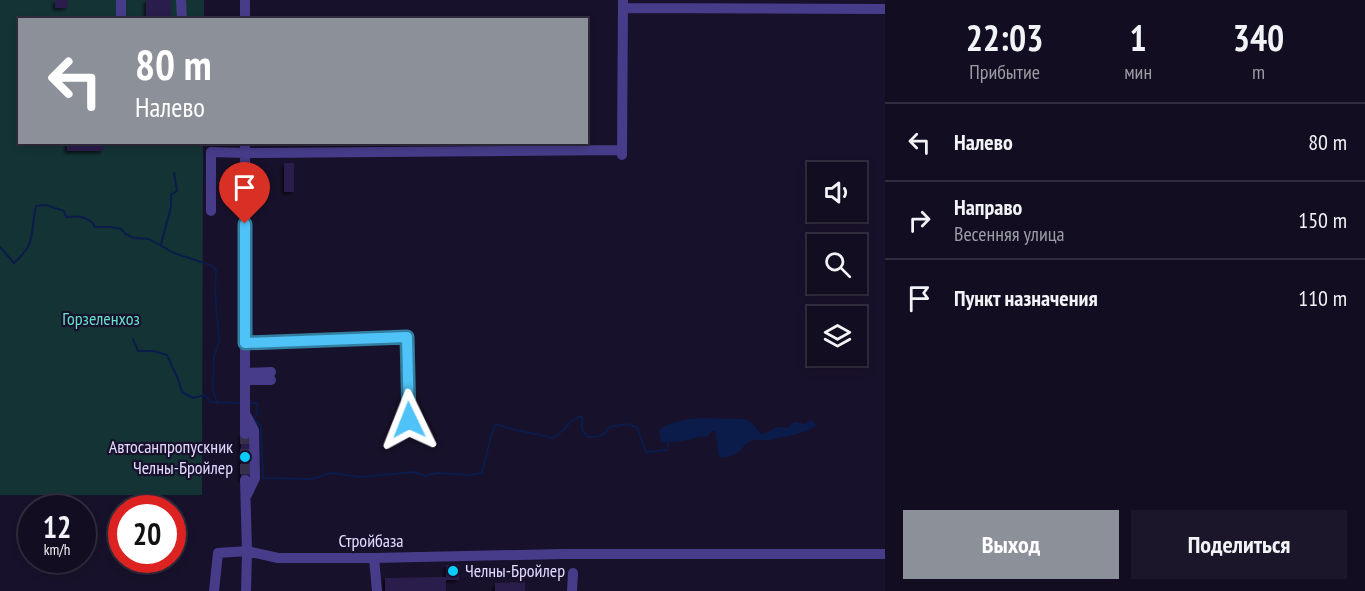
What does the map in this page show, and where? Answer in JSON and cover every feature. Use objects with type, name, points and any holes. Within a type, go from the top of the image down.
[{"type":"street","points":[[120,0],[121,18]]},
{"type":"street","points":[[181,0],[182,18]]},
{"type":"street","points":[[245,0],[245,18]]},
{"type":"street","points":[[211,211],[211,152],[245,148],[622,153],[623,4],[885,9]]},
{"type":"street","points":[[245,148],[245,434]]},
{"type":"street","points":[[245,343],[407,337],[409,420]]},
{"type":"street","points":[[245,376],[271,376]]},
{"type":"street","points":[[245,409],[254,430],[255,478],[245,498]]},
{"type":"street","points":[[245,482],[246,591]]},
{"type":"street","name":"Стройбаза","points":[[214,591],[218,553],[247,551],[278,558],[563,554],[885,554]]},
{"type":"street","points":[[374,558],[377,591]]},
{"type":"street","points":[[572,591],[573,573]]},
{"type":"green space","name":"Горзеленхоз","points":[[0,0],[204,0],[204,18],[18,18],[18,144],[203,144],[202,495],[0,495]]},
{"type":"water","points":[[702,418],[746,419],[761,434],[777,428],[788,428],[794,422],[805,424],[809,421],[814,422],[816,426],[793,435],[751,441],[737,453],[725,457],[719,457],[715,431],[707,437],[661,442],[659,430],[669,424]]},
{"type":"building","points":[[55,0],[68,0],[67,8],[55,8]]},
{"type":"building","points":[[146,0],[171,0],[171,18],[146,18]]},
{"type":"building","points":[[67,144],[104,144],[103,151],[67,151]]},
{"type":"building","points":[[284,163],[294,163],[294,192],[284,192]]},
{"type":"building","name":"Автосанпропускник Челны-Бройлер","points":[[241,434],[250,434],[250,480],[241,480]]},
{"type":"building","points":[[446,565],[459,565],[459,580],[446,580],[446,591],[385,591],[385,578],[446,577]]},
{"type":"building","points":[[525,582],[525,591],[495,591],[495,583]]},
{"type":"waterway","points":[[161,244],[171,207],[171,195],[177,191],[174,173]]},
{"type":"waterway","points":[[0,247],[14,263],[29,243],[36,206],[46,205],[64,211],[66,217],[87,219],[95,227],[121,229],[125,234],[134,238],[149,239],[174,253],[216,269],[215,292],[219,341],[214,357],[213,390],[217,403]]},
{"type":"waterway","points":[[133,339],[138,351],[153,351],[167,355],[182,392],[193,398],[205,395],[210,402],[242,403]]},
{"type":"waterway","points":[[247,403],[257,403],[257,412],[253,419],[261,426],[263,478],[312,479],[331,473],[360,477],[415,472],[426,476],[437,473],[469,475],[482,473],[496,424],[554,438],[571,422],[582,416],[582,430],[588,437],[601,436],[609,427],[627,424],[637,427],[646,452],[667,450],[669,441]]},
{"type":"tunnel","points":[[245,434],[245,480]]},
{"type":"place","name":"Автосанпропускник Челны-Бройлер","points":[[245,457]]},
{"type":"place","name":"Челны-Бройлер","points":[[453,571]]},
{"type":"route","points":[[245,224],[245,343],[407,337],[409,420]]}]
